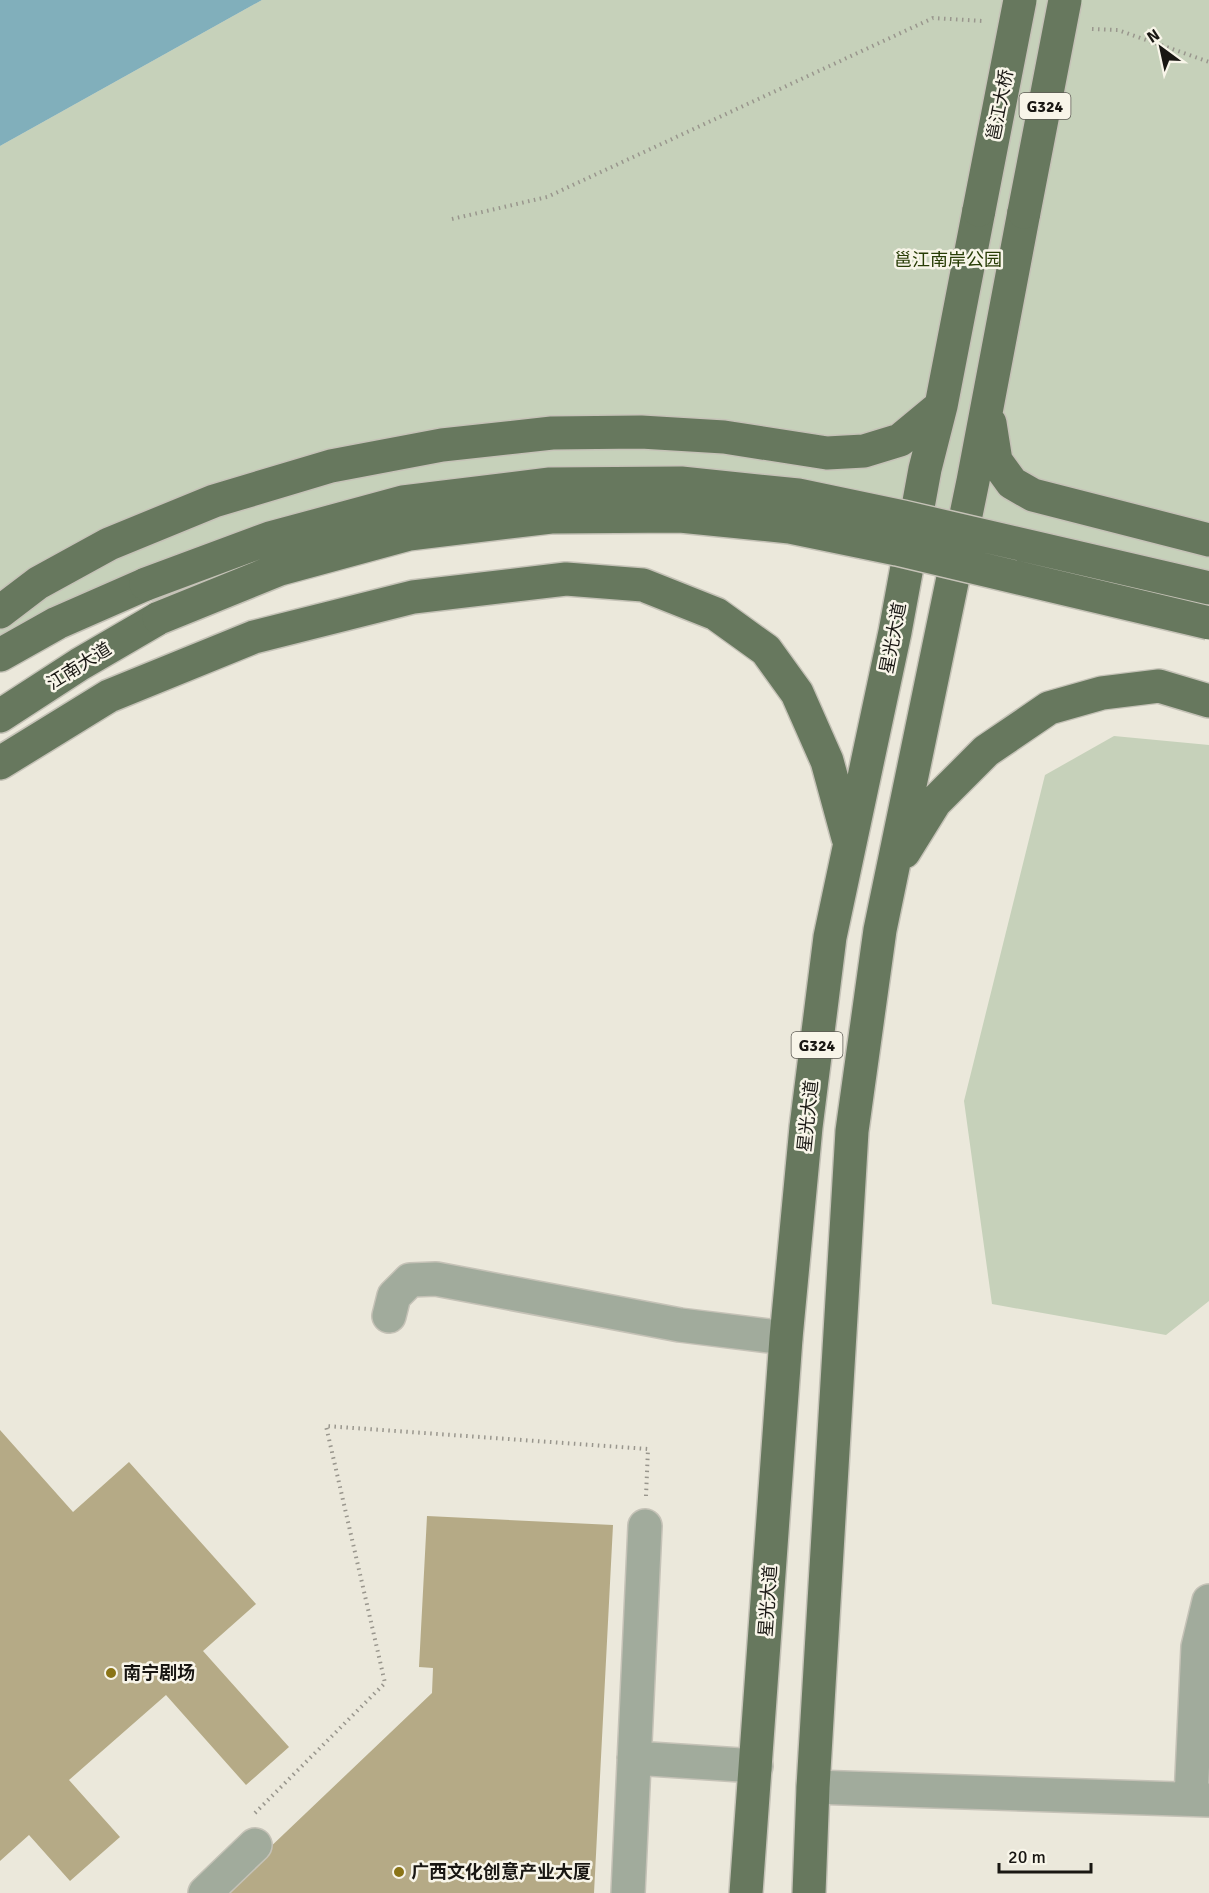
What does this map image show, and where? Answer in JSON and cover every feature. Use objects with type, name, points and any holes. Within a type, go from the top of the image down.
[{"type":"main road","name":"邕江大桥","points":[[979,210],[1020,0]]},
{"type":"main road","name":"G324","points":[[809,1893],[813,1787],[852,1131],[880,930],[988,400],[1065,0]]},
{"type":"main road","name":"星光大道","points":[[746,1893],[786,1338],[806,1127],[830,937],[895,632],[925,469],[941,406],[979,210]]},
{"type":"main road","points":[[988,400],[996,462],[1012,483],[1033,495],[1209,540]]},
{"type":"main road","points":[[0,612],[38,584],[109,544],[214,501],[331,466],[442,445],[552,433],[641,432],[712,436],[827,453],[864,451],[900,440],[941,406]]},
{"type":"main road","points":[[0,655],[57,623],[146,584],[270,538],[403,502],[550,484],[681,483],[798,495],[1209,588]]},
{"type":"main road","name":"江南大道","points":[[0,716],[80,664],[159,618],[280,569],[409,534],[551,517],[680,516],[790,527],[897,549],[1209,623]]},
{"type":"main road","points":[[0,763],[109,696],[254,637],[413,597],[566,579],[643,585],[716,614],[766,650],[797,693],[823,752],[850,843]]},
{"type":"main road","points":[[892,871],[935,802],[986,751],[1049,708],[1102,693],[1159,686],[1209,701]]},
{"type":"lane","points":[[389,1316],[394,1296],[410,1280],[436,1280],[680,1325],[786,1338]]},
{"type":"lane","points":[[628,1893],[645,1526]]},
{"type":"lane","points":[[813,1787],[1200,1799],[1198,1647],[1209,1601]]},
{"type":"lane","points":[[634,1758],[756,1766]]},
{"type":"lane","points":[[206,1893],[255,1845]]},
{"type":"path","points":[[452,219],[547,197],[933,18],[991,22]]},
{"type":"path","points":[[1083,28],[1118,30],[1209,62]]},
{"type":"path","points":[[255,1814],[385,1683],[326,1426],[648,1449],[645,1526]]},
{"type":"green space","name":"邕江南岸公园","points":[[262,0],[1209,0],[1209,588],[798,495],[403,502],[0,655],[0,146]]},
{"type":"green space","points":[[1114,736],[1209,745],[1209,1301],[1166,1335],[992,1304],[964,1101],[1045,775]]},
{"type":"water","points":[[0,0],[262,0],[0,146]]},
{"type":"building","name":"南宁剧场","points":[[0,1430],[73,1512],[129,1462],[256,1604],[203,1651],[289,1747],[246,1785],[166,1695],[69,1780],[120,1837],[70,1881],[29,1835],[0,1861]]},
{"type":"building","points":[[427,1516],[613,1525],[594,1893],[222,1893],[432,1693],[433,1668],[419,1667]]},
{"type":"place","name":"南宁剧场","points":[[111,1673]]},
{"type":"place","name":"广西文化创意产业大厦","points":[[399,1872]]}]
